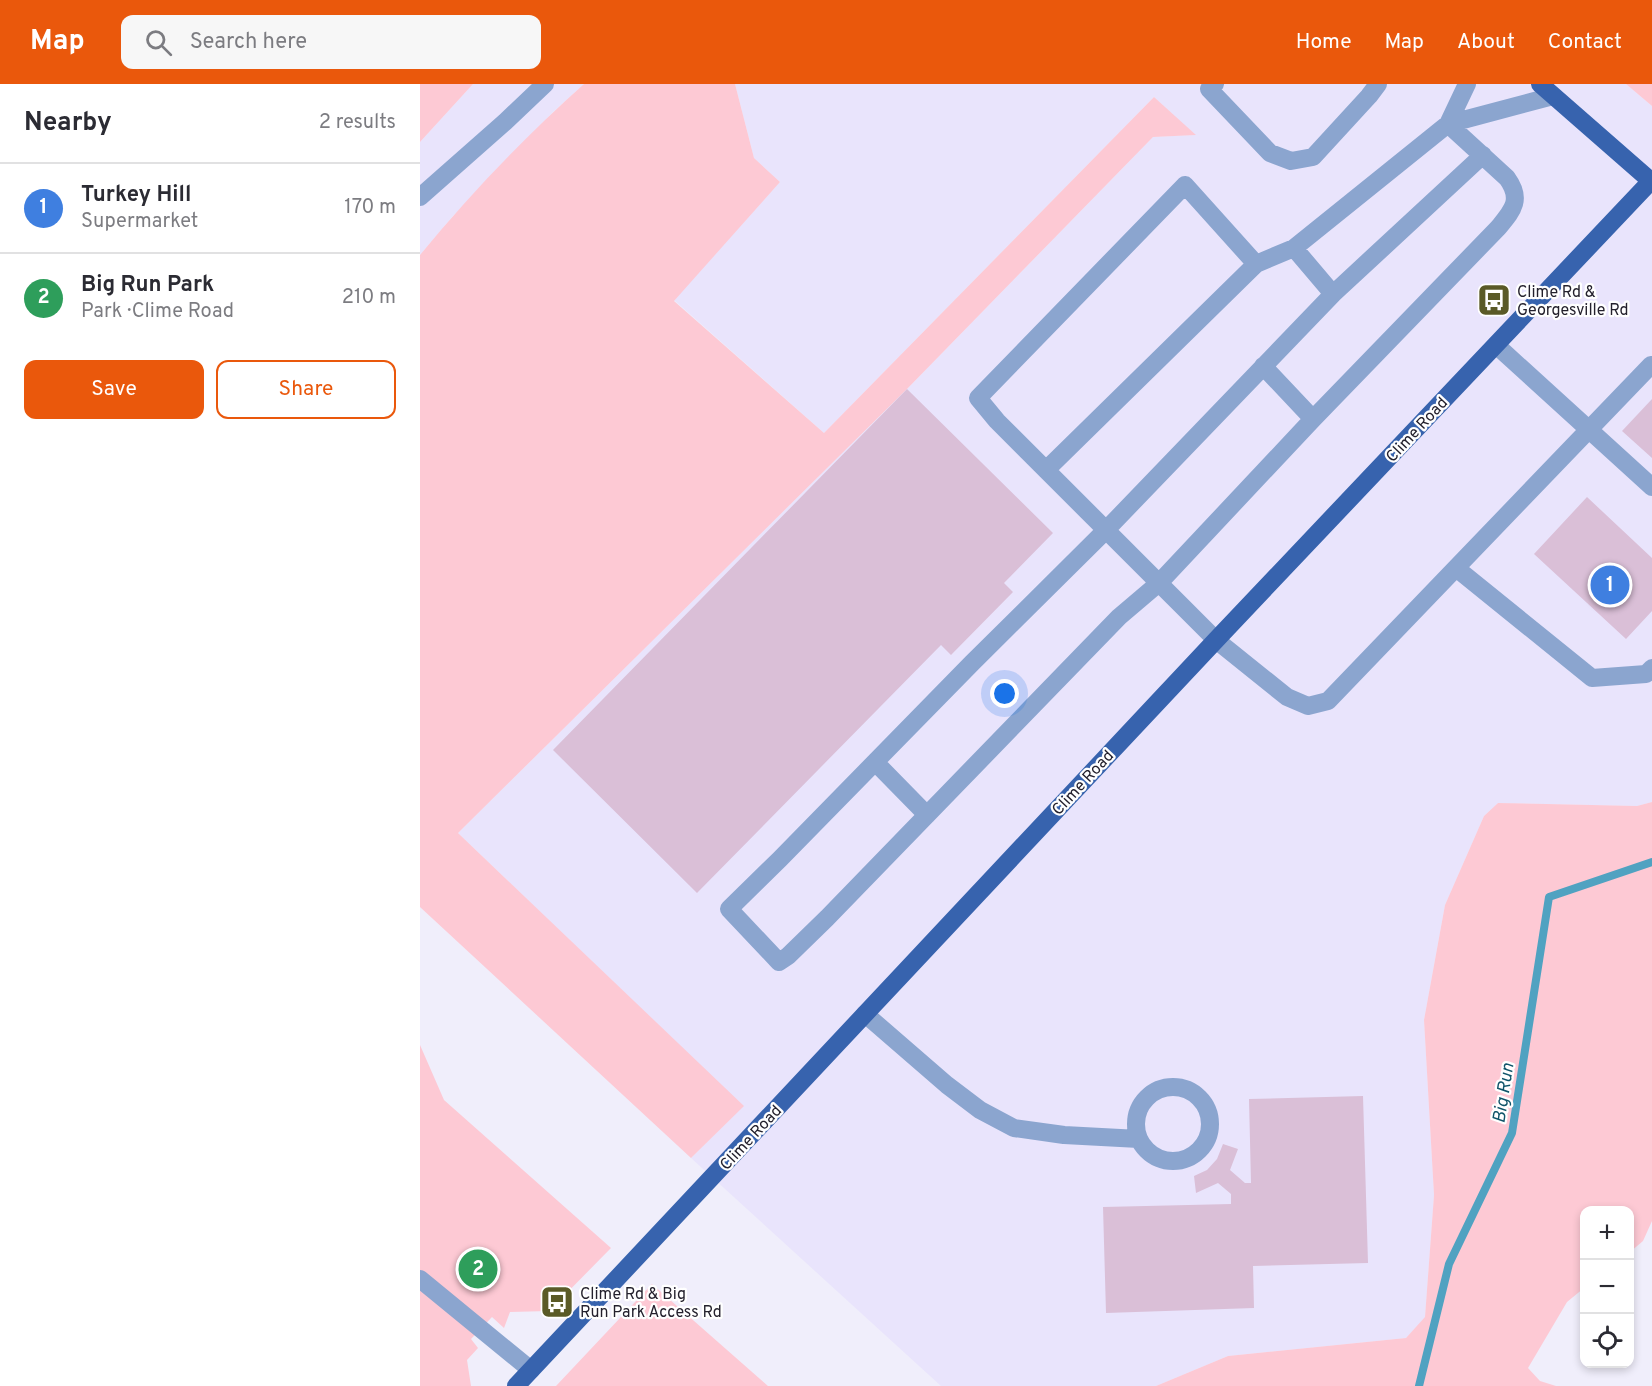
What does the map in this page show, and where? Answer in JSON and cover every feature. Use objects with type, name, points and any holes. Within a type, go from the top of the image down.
[{"type":"main road","points":[[1546,90],[1652,182]]},
{"type":"main road","name":"Clime Road","points":[[516,1386],[1216,640],[1652,182]]},
{"type":"lane","points":[[420,197],[545,84]]},
{"type":"lane","points":[[1215,84],[1209,89],[1270,153],[1291,161],[1313,157],[1370,96],[1378,84]]},
{"type":"lane","points":[[1448,124],[1467,84]]},
{"type":"lane","points":[[1046,470],[1256,264],[1294,248],[1448,124],[1546,90]]},
{"type":"lane","points":[[1448,124],[1483,155],[1514,187],[1516,200],[1512,211],[1159,583],[1119,617],[788,956],[779,962],[729,909],[1106,530],[1333,294],[1483,155]]},
{"type":"lane","points":[[1256,264],[1185,185],[978,398],[997,421],[1216,640],[1287,697],[1308,706],[1328,701],[1652,366]]},
{"type":"lane","points":[[1294,248],[1333,294]]},
{"type":"lane","points":[[1496,345],[1652,487]]},
{"type":"lane","points":[[1263,366],[1313,419]]},
{"type":"lane","points":[[1456,568],[1592,678],[1647,674],[1652,668]]},
{"type":"lane","points":[[876,763],[927,814]]},
{"type":"lane","points":[[865,1014],[947,1085],[980,1110],[1014,1128],[1064,1136],[1138,1139]]},
{"type":"lane","points":[[1174,1086],[1187,1089],[1198,1096],[1206,1106],[1210,1118],[1210,1131],[1206,1143],[1188,1158],[1165,1161],[1145,1149],[1138,1139],[1137,1116],[1142,1104],[1150,1094],[1162,1088],[1174,1086]]},
{"type":"lane","points":[[420,1279],[531,1370]]},
{"type":"shaded area","points":[[420,84],[473,84],[420,142]]},
{"type":"shaded area","points":[[473,84],[584,84],[553,112],[452,217],[420,255],[420,142]]},
{"type":"shaded area","points":[[584,84],[735,84],[754,158],[780,182],[674,301],[824,433],[1154,97],[1196,135],[1153,137],[907,389],[458,833],[744,1106],[691,1158],[420,907],[420,255],[499,166]]},
{"type":"shaded area","points":[[735,84],[1626,84],[1652,106],[1652,802],[1637,806],[1498,803],[1484,816],[1445,905],[1424,1020],[1434,1195],[1425,1318],[1406,1338],[1228,1356],[1156,1386],[941,1386],[691,1158],[743,1106],[458,833],[907,389],[1153,137],[1195,135],[1154,97],[824,433],[674,300],[780,182],[754,158]]},
{"type":"shaded area","points":[[1626,84],[1652,84],[1652,106]]},
{"type":"shaded area","points":[[1652,802],[1652,1221],[1643,1241],[1634,1249],[1634,1206],[1580,1206],[1580,1291],[1567,1302],[1528,1368],[1540,1381],[1556,1386],[1156,1386],[1228,1356],[1406,1338],[1425,1317],[1434,1195],[1424,1020],[1445,905],[1484,816],[1498,803],[1637,806]]},
{"type":"shaded area","points":[[420,1045],[444,1100],[611,1248],[549,1311],[510,1312],[504,1328],[492,1317],[471,1339],[478,1348],[467,1360],[471,1386],[420,1386]]},
{"type":"shaded area","points":[[652,1284],[768,1386],[556,1386]]},
{"type":"building","points":[[907,389],[1053,533],[1004,583],[1013,592],[951,655],[941,645],[697,893],[553,750]]},
{"type":"building","points":[[1652,399],[1652,458],[1622,431]]},
{"type":"building","points":[[1587,497],[1652,558],[1652,611],[1626,639],[1534,554]]},
{"type":"building","points":[[1363,1096],[1368,1263],[1253,1266],[1254,1308],[1106,1313],[1103,1207],[1231,1204],[1231,1194],[1218,1183],[1196,1193],[1194,1176],[1207,1170],[1217,1159],[1223,1144],[1238,1149],[1230,1170],[1245,1183],[1251,1183],[1249,1099]]},
{"type":"waterway","name":"Big Run","points":[[1419,1386],[1449,1264],[1512,1133],[1549,897],[1652,862]]},
{"type":"place","name":"Clime Rd & Georgesville Rd","points":[[1494,300]]},
{"type":"place","name":"Turkey Hill","points":[[1610,585]]},
{"type":"place","name":"Big Run Park","points":[[478,1269]]},
{"type":"place","name":"Clime Rd & Big Run Park Access Rd","points":[[557,1302]]}]
